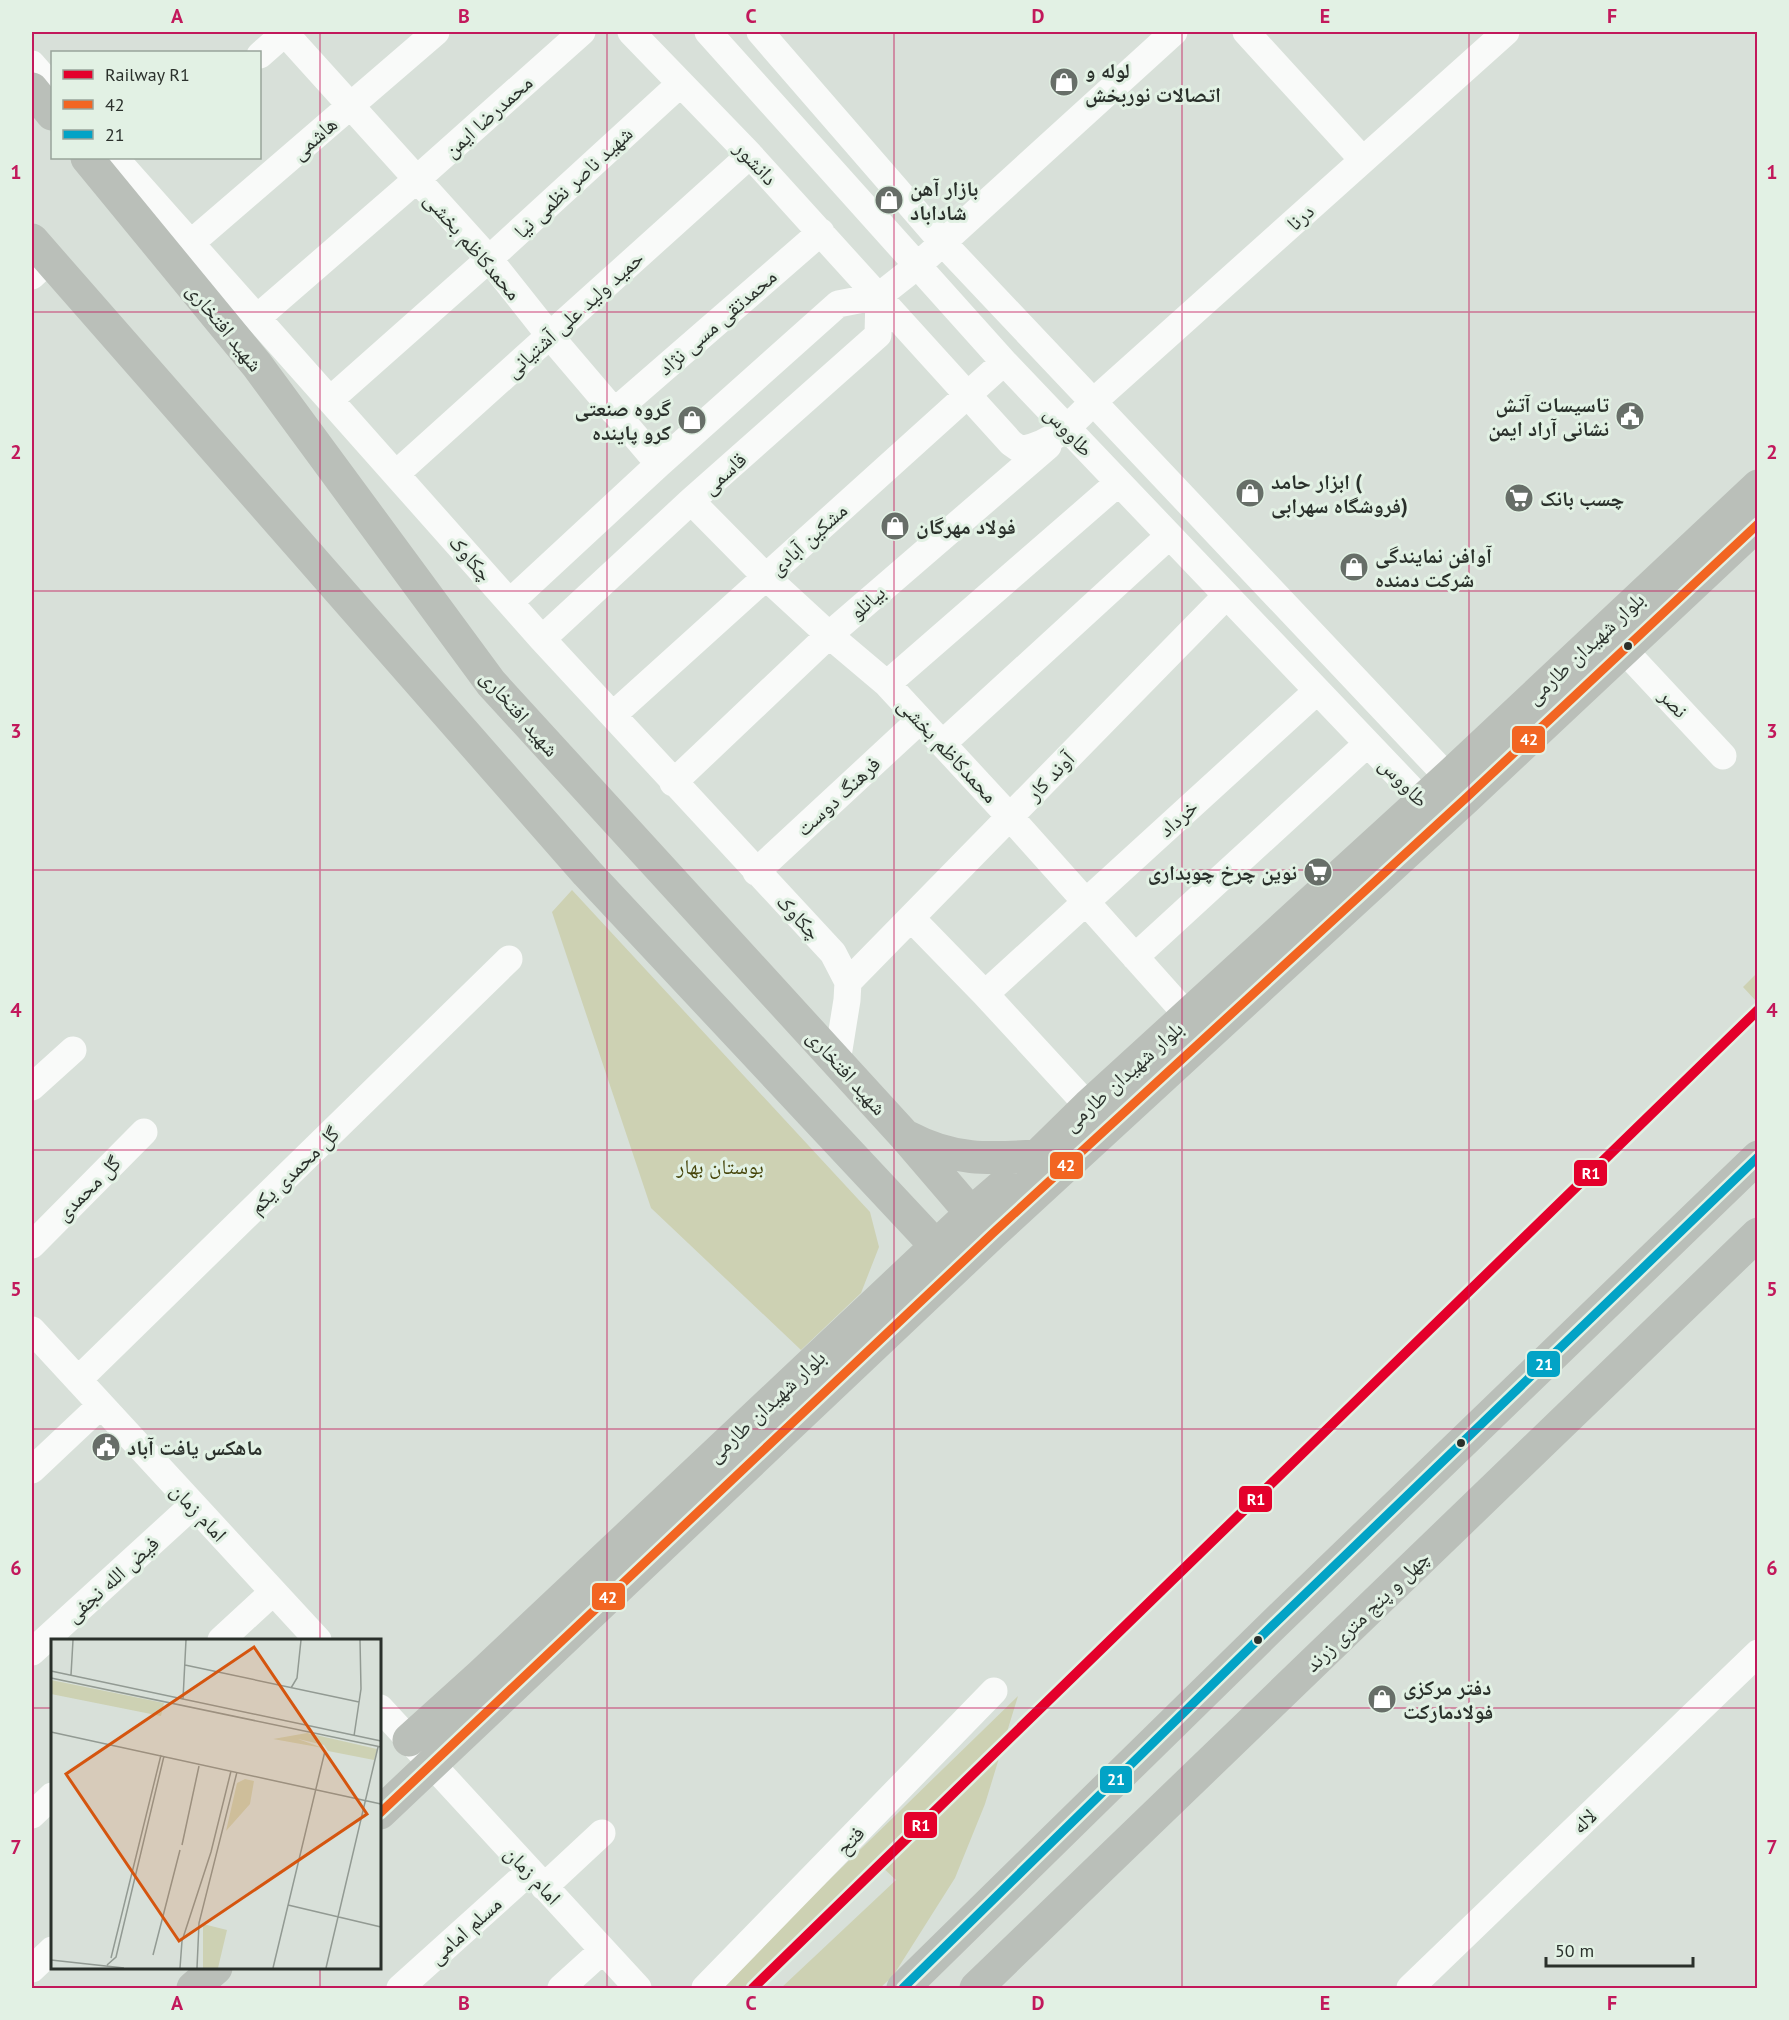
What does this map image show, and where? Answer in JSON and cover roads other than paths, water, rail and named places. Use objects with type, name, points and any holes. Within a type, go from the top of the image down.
[{"type":"main road","points":[[32,89],[51,113]]},
{"type":"main road","name":"شهید افتخاری","points":[[88,159],[257,365],[491,683],[982,1223]]},
{"type":"main road","points":[[37,259],[587,873],[946,1257]]},
{"type":"main road","name":"بلوار شهیدان طارمی","points":[[1457,787],[1758,486]]},
{"type":"main road","name":"بلوار شهیدان طارمی","points":[[381,1813],[982,1223],[1431,810],[1624,650],[1758,524]]},
{"type":"main road","name":"بلوار شهیدان طارمی","points":[[982,1223],[1037,1156],[1088,1106],[1188,1016],[1431,810]]},
{"type":"main road","points":[[905,1136],[928,1148],[959,1156],[988,1159],[1037,1156]]},
{"type":"main road","points":[[903,1989],[1256,1641],[1758,1157]]},
{"type":"main road","name":"چهل و پنج متری زرند","points":[[976,1989],[1758,1234]]},
{"type":"main road","name":"بلوار شهیدان طارمی","points":[[409,1740],[946,1257]]},
{"type":"main road","points":[[194,1989],[215,1969]]},
{"type":"street","name":"محمدکاظم بخشی","points":[[285,32],[489,259],[550,336],[659,464]]},
{"type":"street","points":[[261,54],[285,32]]},
{"type":"street","name":"هاشمی","points":[[191,243],[436,32]]},
{"type":"street","name":"محمدرضا ایمن","points":[[258,317],[582,32]]},
{"type":"street","name":"دانشور","points":[[631,32],[750,155],[1011,443],[1021,450],[1036,447],[1067,429]]},
{"type":"street","name":"طاووس","points":[[708,32],[1004,362],[1431,810]]},
{"type":"street","name":"طاووس","points":[[760,32],[943,243],[1457,787]]},
{"type":"street","points":[[510,602],[659,464],[838,304],[879,296],[917,266],[1174,32]]},
{"type":"street","points":[[1246,32],[1362,159]]},
{"type":"street","name":"درنا","points":[[1067,429],[1093,402],[1506,32]]},
{"type":"street","points":[[32,64],[51,86]]},
{"type":"street","name":"شهید ناصر نظمی نیا","points":[[332,399],[680,84]]},
{"type":"street","name":"حمید ولید علی آشتیانی","points":[[397,473],[750,155]]},
{"type":"street","name":"چکاوک","points":[[129,162],[191,243],[332,399],[542,639],[833,953],[848,982]]},
{"type":"street","name":"محمدتقی مسی نژاد","points":[[614,412],[820,232]]},
{"type":"street","name":"قاسمی","points":[[542,639],[878,335],[879,296]]},
{"type":"street","name":"مشکین آبادی","points":[[613,715],[1004,362]]},
{"type":"street","name":"بیانلو","points":[[673,783],[829,635],[1067,429]]},
{"type":"street","points":[[887,684],[1118,483]]},
{"type":"street","name":"محمدکاظم بخشی","points":[[692,501],[766,577],[887,684],[1188,1016]]},
{"type":"street","points":[[942,744],[1169,536]]},
{"type":"street","name":"آوند کار","points":[[848,982],[1226,596]]},
{"type":"street","name":"نصر","points":[[1624,650],[1723,756]]},
{"type":"street","name":"خرداد","points":[[985,994],[1317,691]]},
{"type":"street","name":"فرهنگ دوست","points":[[756,872],[920,720]]},
{"type":"street","points":[[1135,957],[1367,744]]},
{"type":"street","points":[[911,918],[1088,1106]]},
{"type":"street","name":"گل محمدی یکم","points":[[78,1380],[509,959]]},
{"type":"street","points":[[837,1062],[848,1000],[848,982]]},
{"type":"street","points":[[32,1087],[73,1050]]},
{"type":"street","name":"گل محمدی","points":[[32,1245],[144,1132]]},
{"type":"street","name":"امام زمان","points":[[32,1330],[316,1639]]},
{"type":"street","points":[[32,1470],[101,1405]]},
{"type":"street","name":"فیض الله نجفی","points":[[32,1652],[193,1505]]},
{"type":"street","points":[[223,1639],[273,1592]]},
{"type":"street","name":"لاله","points":[[1410,1989],[1758,1653]]},
{"type":"street","name":"فتح","points":[[705,1989],[994,1691]]},
{"type":"street","name":"امام زمان","points":[[381,1709],[638,1989]]},
{"type":"street","points":[[32,1815],[51,1797]]},
{"type":"street","name":"مسلم امامی","points":[[400,1989],[537,1879],[602,1833]]},
{"type":"street","points":[[561,1989],[603,1950]]},
{"type":"street","points":[[32,1969],[51,1951]]},
{"type":"rail line","name":"R1","points":[[753,1988],[1758,1010]]},
{"type":"place","name":"لوله و اتصالات نوربخش","points":[[1064,82]]},
{"type":"place","name":"بازار آهن شاداباد","points":[[889,200]]},
{"type":"place","name":"تاسیسات آتش نشانی آراد ایمن","points":[[1630,416]]},
{"type":"place","name":"گروه صنعتی کرو پاینده","points":[[692,420]]},
{"type":"place","name":"ابزار حامد ( فروشگاه سهرابی)","points":[[1250,493]]},
{"type":"place","name":"چسب بانک","points":[[1519,498]]},
{"type":"place","name":"فولاد مهرگان","points":[[895,526]]},
{"type":"place","name":"آوافن نمایندگی شرکت دمنده","points":[[1354,567]]},
{"type":"place","name":"نوین چرخ چوبداری","points":[[1318,872]]},
{"type":"place","name":"ماهکس یافت آباد","points":[[106,1447]]},
{"type":"place","name":"دفتر مرکزی فولادمارکت","points":[[1382,1699]]},
{"type":"park label","name":"بوستان بهار","points":[[720,1166]]}]
